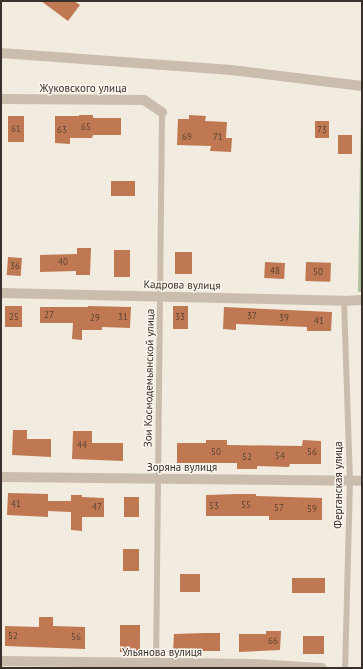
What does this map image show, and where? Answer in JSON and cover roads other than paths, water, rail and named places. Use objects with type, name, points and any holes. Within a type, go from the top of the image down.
[{"type":"street","points":[[1,53],[231,70],[362,86]]},
{"type":"street","name":"Жуковского улица","points":[[1,99],[144,100],[162,112]]},
{"type":"street","name":"Кадрова вулиця","points":[[1,293],[344,301],[362,300]]},
{"type":"street","name":"Зоряна вулиця","points":[[1,477],[362,481]]},
{"type":"street","name":"Ульянова вулиця","points":[[1,661],[156,666],[252,664],[322,668]]},
{"type":"lane","name":"Зои Космодемьянской улица","points":[[156,666],[162,112]]},
{"type":"lane","name":"Ферганская улица","points":[[344,301],[350,481],[344,668]]}]
